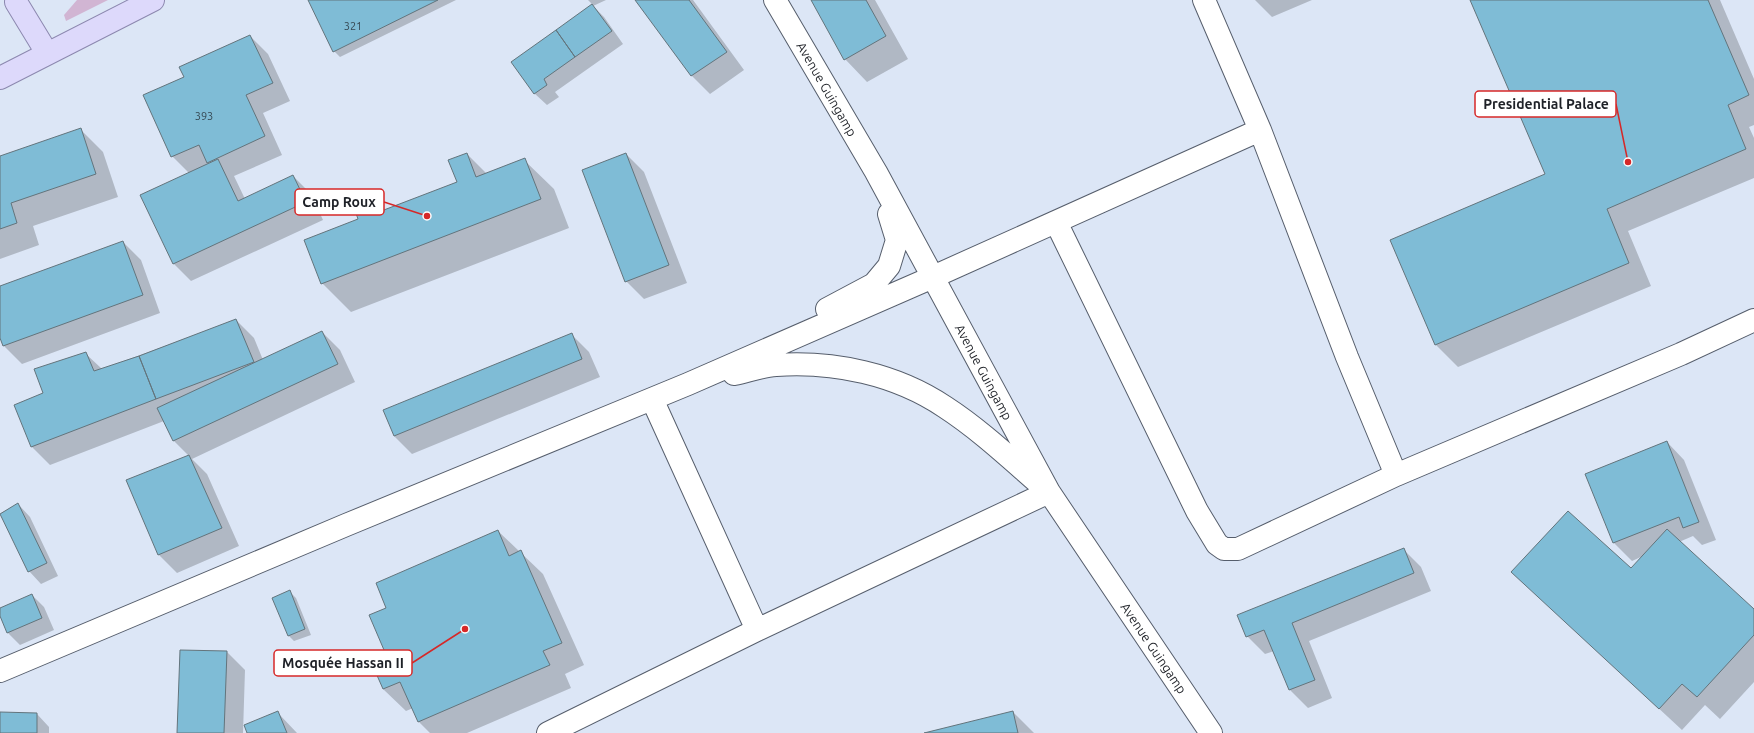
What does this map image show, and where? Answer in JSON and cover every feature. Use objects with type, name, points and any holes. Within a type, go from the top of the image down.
[{"type":"main road","points":[[0,78],[153,0]]},
{"type":"main road","points":[[11,4],[47,53]]},
{"type":"street","name":"Avenue Guingamp","points":[[775,0],[876,172],[1048,492],[1211,733]]},
{"type":"street","points":[[1204,0],[1260,130],[1347,357],[1396,475]]},
{"type":"street","points":[[0,671],[346,525],[688,384],[933,277],[1260,130]]},
{"type":"street","points":[[688,384],[729,354],[830,308],[874,284],[889,266],[897,240],[876,172]]},
{"type":"street","points":[[1056,222],[1197,511],[1217,544],[1224,550],[1238,549],[1396,475],[1681,354],[1754,320]]},
{"type":"street","points":[[548,733],[757,630],[1048,492],[945,406],[909,388],[867,372],[821,366],[775,366],[688,384]]},
{"type":"street","points":[[652,399],[757,630]]},
{"type":"shaded area","points":[[77,0],[108,0],[66,21],[64,15]]},
{"type":"building","points":[[308,0],[438,0],[333,52]]},
{"type":"building","points":[[635,0],[689,0],[727,52],[691,76]]},
{"type":"building","points":[[811,0],[866,0],[886,36],[844,60]]},
{"type":"building","points":[[1470,0],[1708,0],[1749,95],[1728,105],[1746,149],[1607,209],[1629,263],[1435,345],[1390,240],[1545,174]]},
{"type":"building","points":[[592,4],[612,31],[575,57],[556,30]]},
{"type":"building","points":[[556,30],[575,57],[544,79],[547,85],[534,94],[511,62]]},
{"type":"building","points":[[250,35],[273,83],[246,95],[265,136],[207,163],[199,145],[171,157],[143,95],[184,77],[179,67]]},
{"type":"building","points":[[81,128],[96,174],[11,203],[17,223],[0,229],[0,156]]},
{"type":"building","points":[[467,153],[476,177],[525,158],[541,199],[321,284],[304,240],[358,219],[352,202],[369,195],[376,213],[457,182],[448,160]]},
{"type":"building","points":[[626,153],[669,265],[625,282],[582,170]]},
{"type":"building","points":[[218,159],[238,201],[293,175],[306,202],[173,264],[140,195]]},
{"type":"building","points":[[123,241],[143,295],[3,346],[0,338],[0,286]]},
{"type":"building","points":[[236,319],[254,362],[156,399],[139,356]]},
{"type":"building","points":[[322,331],[338,364],[173,441],[157,408]]},
{"type":"building","points":[[572,333],[582,359],[394,436],[383,410]]},
{"type":"building","points":[[86,352],[94,371],[139,356],[156,399],[31,447],[14,405],[43,393],[34,369]]},
{"type":"building","points":[[1667,441],[1699,522],[1683,528],[1679,517],[1613,543],[1585,474]]},
{"type":"building","points":[[189,455],[222,528],[158,555],[126,480]]},
{"type":"building","points":[[18,503],[47,563],[28,572],[0,514]]},
{"type":"building","points":[[1568,511],[1631,568],[1667,529],[1754,609],[1754,635],[1697,697],[1682,684],[1659,709],[1511,572]]},
{"type":"building","points":[[498,530],[509,556],[521,550],[562,643],[543,651],[550,665],[418,722],[400,682],[383,689],[372,664],[387,657],[369,615],[386,608],[376,583]]},
{"type":"building","points":[[1404,548],[1414,573],[1292,623],[1315,680],[1289,690],[1264,630],[1246,637],[1237,615]]},
{"type":"building","points":[[290,590],[305,629],[288,636],[272,598]]},
{"type":"building","points":[[32,594],[42,618],[7,633],[0,616],[0,608]]},
{"type":"building","points":[[180,650],[227,651],[224,733],[177,733]]},
{"type":"building","points":[[278,711],[287,733],[247,733],[244,725]]},
{"type":"building","points":[[1013,711],[1018,733],[924,733]]},
{"type":"building","points":[[0,712],[37,713],[37,733],[0,733]]},
{"type":"place","name":"Presidential Palace","points":[[1628,162]]},
{"type":"place","name":"Camp Roux","points":[[427,216]]},
{"type":"place","name":"Mosquée Hassan II","points":[[465,629]]}]
